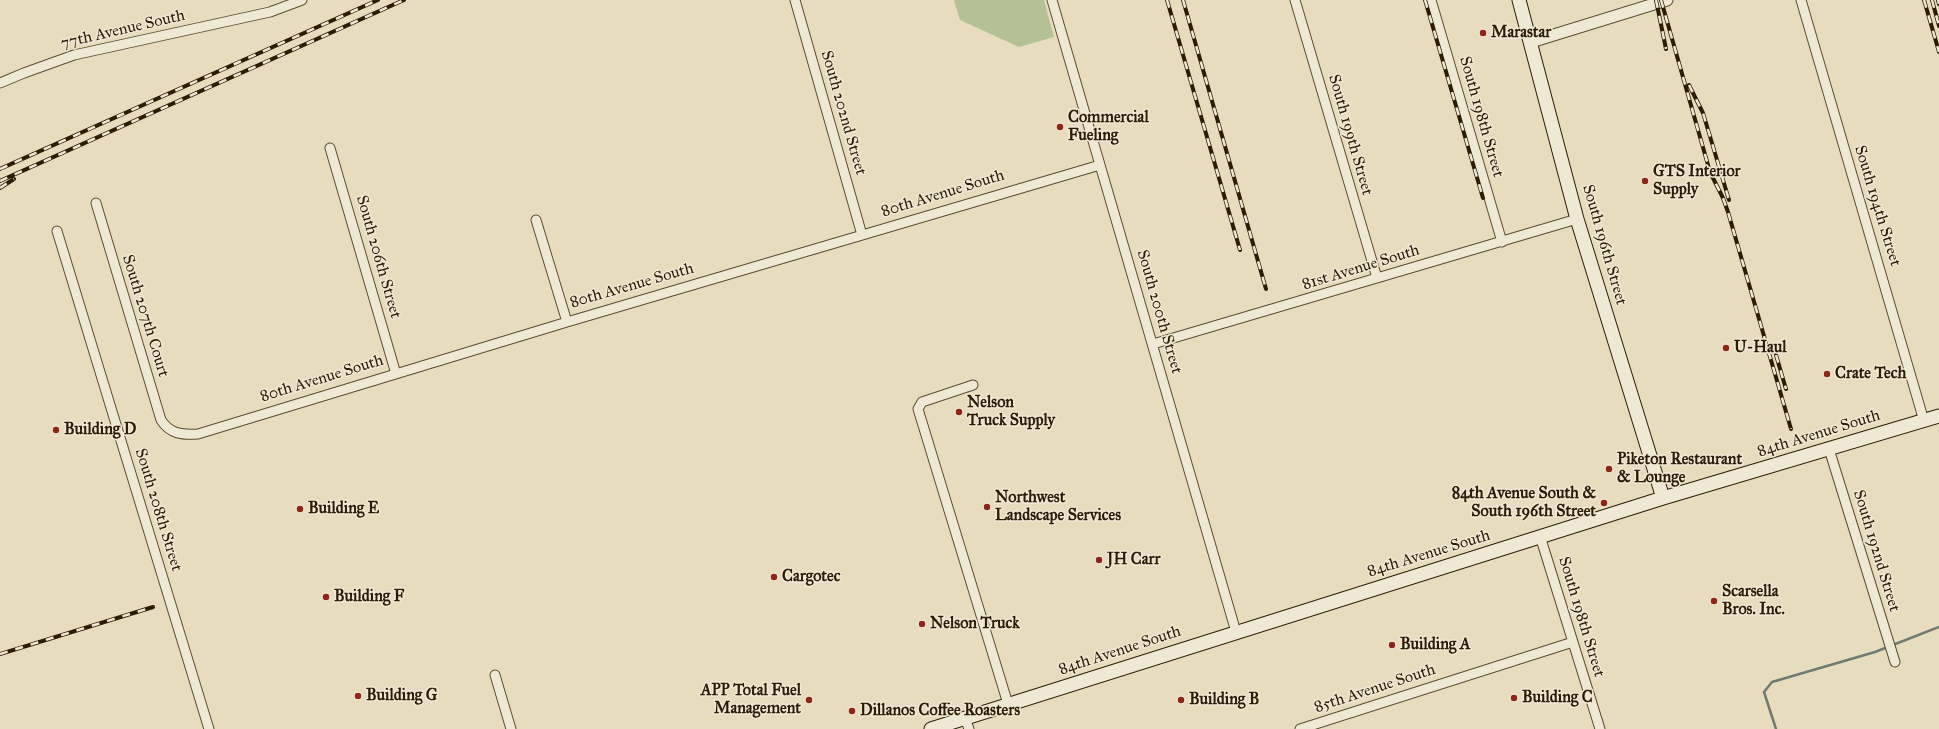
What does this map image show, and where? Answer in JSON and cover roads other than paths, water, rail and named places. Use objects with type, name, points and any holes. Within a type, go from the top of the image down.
[{"type":"main road","name":"South 196th Street","points":[[1519,0],[1577,219],[1663,498]]},
{"type":"main road","name":"84th Avenue South","points":[[930,729],[967,724],[1008,704],[1540,536],[1939,416]]},
{"type":"street","name":"77th Avenue South","points":[[0,83],[74,55],[302,0]]},
{"type":"street","name":"South 202nd Street","points":[[795,0],[862,235]]},
{"type":"street","name":"South 200th Street","points":[[1052,0],[1236,632]]},
{"type":"street","name":"South 199th Street","points":[[1295,0],[1377,278]]},
{"type":"street","name":"South 198th Street","points":[[1431,0],[1502,242]]},
{"type":"street","points":[[1531,42],[1667,0]]},
{"type":"street","name":"South 194th Street","points":[[1801,0],[1924,421]]},
{"type":"street","name":"South 206th Street","points":[[330,148],[396,374]]},
{"type":"street","name":"80th Avenue South","points":[[174,432],[183,434],[198,434],[567,322],[1100,165]]},
{"type":"street","name":"South 207th Court","points":[[96,203],[161,420],[166,427],[174,432]]},
{"type":"street","name":"81st Avenue South","points":[[1152,344],[1577,219]]},
{"type":"street","points":[[536,220],[567,322]]},
{"type":"street","name":"South 208th Street","points":[[57,230],[209,729]]},
{"type":"street","points":[[973,385],[922,402],[918,409],[1008,704]]},
{"type":"street","name":"South 192nd Street","points":[[1829,449],[1895,662]]},
{"type":"street","name":"South 198th Street","points":[[1540,536],[1600,729]]},
{"type":"street","name":"85th Avenue South","points":[[1300,729],[1573,642]]},
{"type":"street","points":[[495,675],[511,729]]},
{"type":"waterway","points":[[1776,729],[1764,692],[1772,682],[1875,652],[1939,627]]},
{"type":"railway","points":[[0,169],[378,0]]},
{"type":"railway","points":[[0,181],[404,0]]},
{"type":"railway","points":[[1167,0],[1240,250]]},
{"type":"railway","points":[[1183,0],[1266,289]]},
{"type":"railway","points":[[1425,0],[1483,198]]},
{"type":"railway","points":[[1656,0],[1666,49]]},
{"type":"railway","points":[[1661,0],[1710,172],[1728,212],[1791,429]]},
{"type":"railway","points":[[1924,0],[1939,52]]},
{"type":"railway","points":[[1932,0],[1939,26]]},
{"type":"railway","points":[[1938,0],[1939,4]]},
{"type":"railway","points":[[1689,85],[1703,113],[1729,200]]},
{"type":"railway","points":[[0,188],[14,179]]},
{"type":"railway","points":[[1776,355],[1786,389]]},
{"type":"railway","points":[[0,654],[153,607]]},
{"type":"place","name":"Marastar","points":[[1483,33]]},
{"type":"place","name":"Commercial Fueling","points":[[1060,127]]},
{"type":"place","name":"GTS Interior Supply","points":[[1645,181]]},
{"type":"place","name":"U-Haul","points":[[1726,348]]},
{"type":"place","name":"Crate Tech","points":[[1827,374]]},
{"type":"place","name":"Nelson Truck Supply","points":[[959,412]]},
{"type":"place","name":"Building D","points":[[56,430]]},
{"type":"place","name":"Piketon Restaurant & Lounge","points":[[1609,469]]},
{"type":"place","name":"84th Avenue South & South 196th Street","points":[[1604,503]]},
{"type":"place","name":"Northwest Landscape Services","points":[[987,507]]},
{"type":"place","name":"Building E","points":[[300,509]]},
{"type":"place","name":"JH Carr","points":[[1099,560]]},
{"type":"place","name":"Cargotec","points":[[774,577]]},
{"type":"place","name":"Building F","points":[[326,597]]},
{"type":"place","name":"Scarsella Bros. Inc.","points":[[1714,601]]},
{"type":"place","name":"Nelson Truck","points":[[922,624]]},
{"type":"place","name":"Building A","points":[[1392,645]]},
{"type":"place","name":"Building G","points":[[358,696]]},
{"type":"place","name":"Building C","points":[[1514,698]]},
{"type":"place","name":"APP Total Fuel Management","points":[[809,700]]},
{"type":"place","name":"Building B","points":[[1181,700]]},
{"type":"place","name":"Dillanos Coffee Roasters","points":[[852,711]]}]
